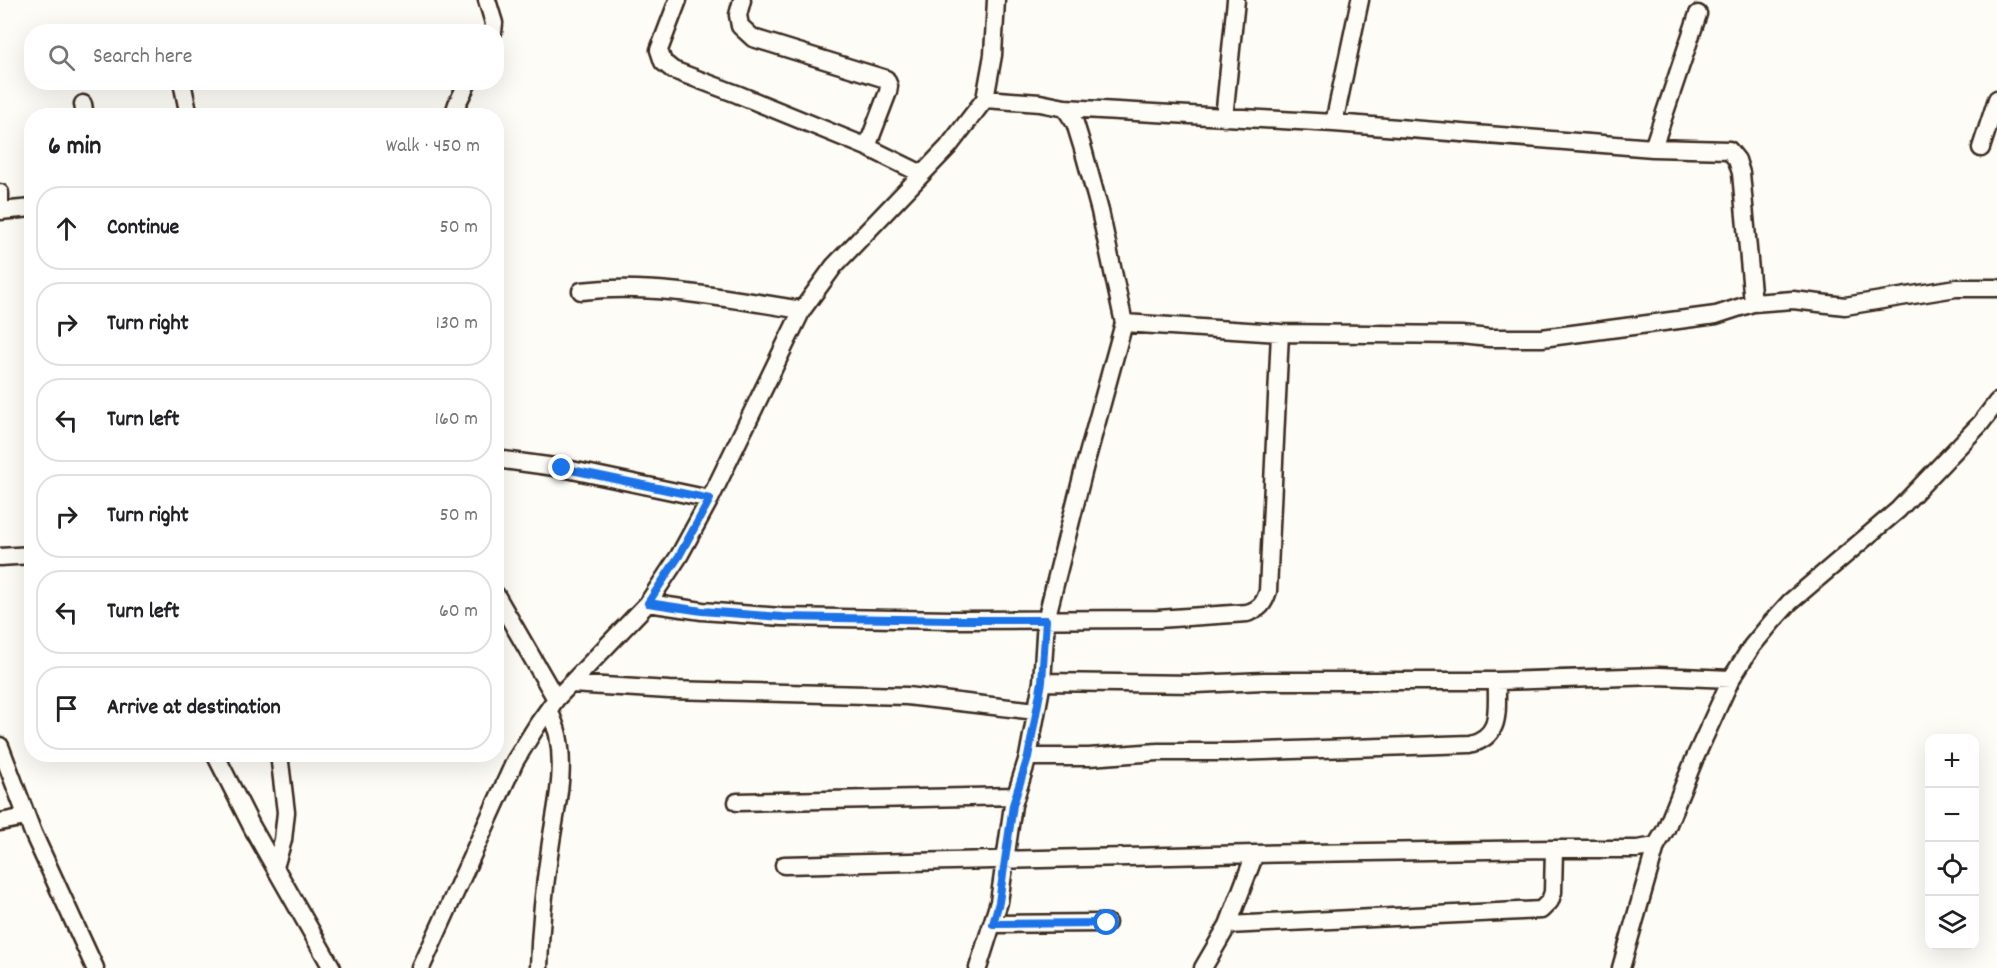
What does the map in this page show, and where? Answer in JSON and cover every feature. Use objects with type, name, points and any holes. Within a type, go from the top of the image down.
[{"type":"street","points":[[487,0],[494,24]]},
{"type":"street","points":[[678,0],[658,50],[663,62],[673,70],[867,147],[922,174]]},
{"type":"street","points":[[742,0],[738,15],[740,26],[753,38],[886,79],[889,86],[888,92],[867,147]]},
{"type":"street","points":[[421,968],[515,761],[553,704],[648,603],[679,556],[710,499],[802,310],[834,266],[948,147],[985,99],[993,55],[996,0]]},
{"type":"street","points":[[1224,118],[1236,0]]},
{"type":"street","points":[[1334,123],[1360,0]]},
{"type":"street","points":[[1653,148],[1698,14]]},
{"type":"street","points":[[184,90],[187,108]]},
{"type":"street","points":[[456,108],[464,90]]},
{"type":"street","points":[[985,99],[1040,103],[1065,108],[1334,123],[1653,148],[1729,150],[1737,160],[1741,173],[1753,303]]},
{"type":"street","points":[[1981,148],[1997,99]]},
{"type":"street","points":[[978,968],[999,902],[1016,796],[1028,757],[1042,682],[1046,620],[1124,322],[1100,211],[1083,149],[1075,123],[1065,108]]},
{"type":"street","points":[[0,193],[0,205]]},
{"type":"street","points":[[0,211],[24,209]]},
{"type":"street","points":[[581,291],[604,288],[663,290],[802,310]]},
{"type":"street","points":[[1124,322],[1280,333],[1542,338],[1716,315],[1753,303],[1793,300],[1845,306],[1956,288],[1997,288]]},
{"type":"street","points":[[648,603],[702,611],[782,617],[952,620],[1158,619],[1247,613],[1259,609],[1268,591],[1280,333]]},
{"type":"street","points":[[1621,968],[1656,846],[1666,829],[1731,679],[1752,646],[1771,623],[1813,582],[1898,510],[1981,423],[1997,402]]},
{"type":"street","points":[[504,460],[562,468],[710,499]]},
{"type":"street","points":[[0,557],[24,556]]},
{"type":"street","points":[[504,610],[553,704],[561,761],[560,786],[540,929],[539,968]]},
{"type":"street","points":[[1042,682],[1196,684],[1275,681],[1497,681],[1658,676],[1731,679]]},
{"type":"street","points":[[1028,757],[1470,744],[1488,737],[1494,728],[1497,681]]},
{"type":"street","points":[[571,684],[669,690],[907,696],[1036,711]]},
{"type":"street","points":[[0,746],[26,817],[95,968]]},
{"type":"street","points":[[219,762],[252,827],[332,968]]},
{"type":"street","points":[[275,867],[283,840],[286,812],[280,762]]},
{"type":"street","points":[[737,802],[1016,796]]},
{"type":"street","points":[[0,822],[26,817]]},
{"type":"street","points":[[784,865],[1255,854],[1637,849],[1656,846]]},
{"type":"street","points":[[1228,925],[1541,910],[1550,901],[1552,892],[1554,849]]},
{"type":"street","points":[[1203,968],[1228,925],[1255,854]]},
{"type":"street","points":[[993,924],[1107,923]]},
{"type":"route","points":[[562,468],[710,499],[679,556],[648,603],[702,611],[782,617],[1046,620],[1042,682],[1028,757],[1013,805],[999,902],[993,924],[1107,923]]}]
